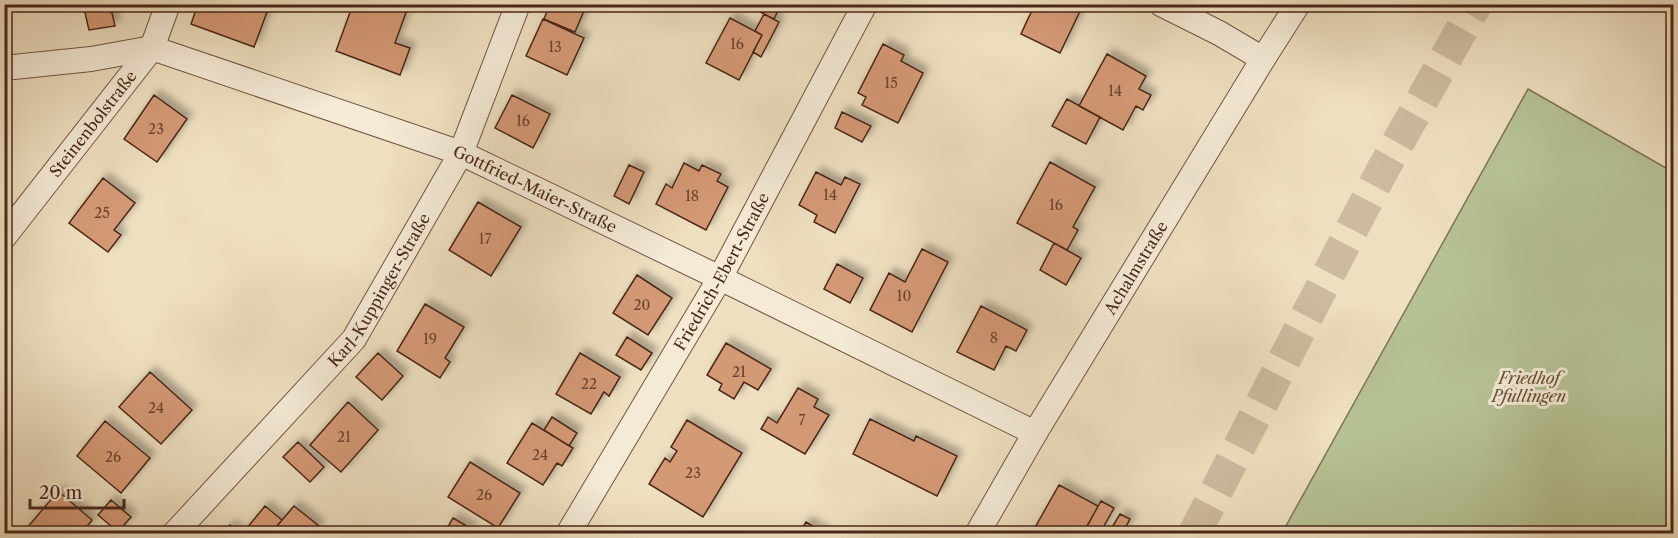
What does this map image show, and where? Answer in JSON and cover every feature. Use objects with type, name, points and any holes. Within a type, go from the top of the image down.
[{"type":"street","name":"Steinenbolstraße","points":[[4,237],[152,48],[168,4]]},
{"type":"street","name":"Karl-Kuppinger-Straße","points":[[174,534],[354,339],[461,153],[518,4]]},
{"type":"street","name":"Friedrich-Ebert-Straße","points":[[568,534],[720,278],[865,4]]},
{"type":"street","points":[[1161,4],[1219,33],[1263,59]]},
{"type":"street","name":"Achalmstraße","points":[[977,534],[1035,433],[1298,4]]},
{"type":"street","name":"Gottfried-Maier-Straße","points":[[4,68],[91,59],[152,48],[461,153],[1035,433]]},
{"type":"green space","name":"Friedhof Pfullingen","points":[[1528,89],[1673,172],[1673,533],[1282,533]]},
{"type":"building","points":[[83,4],[93,4],[112,13],[115,26],[89,30]]},
{"type":"building","points":[[93,4],[116,4],[112,13]]},
{"type":"building","points":[[198,4],[270,4],[254,47],[191,24]]},
{"type":"building","points":[[353,4],[409,4],[395,43],[410,48],[400,75],[336,51]]},
{"type":"building","points":[[550,4],[586,6],[575,32],[544,19]]},
{"type":"building","points":[[764,4],[781,4],[774,19],[760,12]]},
{"type":"building","points":[[1035,4],[1076,4],[1082,7],[1060,53],[1021,34]]},
{"type":"building","points":[[764,14],[779,22],[761,57],[753,52],[762,35],[755,31]]},
{"type":"building","points":[[730,18],[762,35],[739,80],[706,63]]},
{"type":"building","points":[[543,19],[584,38],[567,75],[526,56]]},
{"type":"building","points":[[883,44],[904,55],[901,61],[923,73],[898,123],[862,105],[866,97],[858,93]]},
{"type":"building","points":[[1107,54],[1146,76],[1139,89],[1151,95],[1143,110],[1136,106],[1123,130],[1079,106]]},
{"type":"building","points":[[154,95],[187,119],[157,162],[124,139]]},
{"type":"building","points":[[512,95],[550,114],[533,148],[495,128]]},
{"type":"building","points":[[1067,99],[1100,117],[1086,144],[1052,126]]},
{"type":"building","points":[[842,112],[871,126],[862,142],[835,128]]},
{"type":"building","points":[[1050,162],[1095,187],[1073,227],[1078,230],[1067,250],[1017,223]]},
{"type":"building","points":[[684,163],[699,171],[702,165],[721,174],[717,181],[728,187],[706,230],[656,204],[666,184],[672,188]]},
{"type":"building","points":[[629,165],[644,172],[629,204],[614,196]]},
{"type":"building","points":[[816,172],[841,185],[845,177],[860,184],[835,233],[814,222],[817,215],[799,205]]},
{"type":"building","points":[[103,178],[135,203],[114,230],[121,235],[108,252],[69,223]]},
{"type":"building","points":[[478,202],[521,227],[491,276],[449,250]]},
{"type":"building","points":[[1054,243],[1081,258],[1066,285],[1040,270]]},
{"type":"building","points":[[922,249],[948,262],[912,332],[870,310],[889,273],[905,282]]},
{"type":"building","points":[[837,264],[863,278],[850,303],[824,289]]},
{"type":"building","points":[[637,275],[672,298],[648,335],[613,313]]},
{"type":"building","points":[[425,304],[464,327],[445,358],[450,362],[440,378],[397,351]]},
{"type":"building","points":[[981,306],[1027,330],[1016,351],[1006,346],[994,370],[957,352]]},
{"type":"building","points":[[627,337],[652,353],[641,370],[616,355]]},
{"type":"building","points":[[726,343],[771,369],[758,390],[744,382],[734,399],[719,390],[722,384],[707,375]]},
{"type":"building","points":[[378,353],[403,376],[382,400],[356,377]]},
{"type":"building","points":[[580,353],[620,377],[609,396],[604,392],[591,414],[556,394]]},
{"type":"building","points":[[150,372],[192,410],[161,444],[119,407]]},
{"type":"building","points":[[798,388],[818,399],[814,407],[829,415],[805,454],[761,429],[768,417],[777,423]]},
{"type":"building","points":[[348,402],[378,430],[341,472],[310,445]]},
{"type":"building","points":[[552,417],[577,433],[569,446],[544,430]]},
{"type":"building","points":[[870,419],[914,441],[916,436],[957,456],[937,496],[853,454]]},
{"type":"building","points":[[687,420],[742,453],[703,517],[649,484],[665,458],[670,462],[677,451],[671,447]]},
{"type":"building","points":[[105,421],[150,458],[121,493],[77,456]]},
{"type":"building","points":[[532,423],[573,448],[562,466],[557,463],[543,485],[507,463]]},
{"type":"building","points":[[298,442],[324,467],[310,482],[283,457]]},
{"type":"building","points":[[470,462],[520,493],[498,528],[448,497]]},
{"type":"building","points":[[1059,485],[1098,506],[1083,534],[1038,534],[1033,531]]},
{"type":"building","points":[[58,491],[92,520],[81,534],[22,534]]},
{"type":"building","points":[[111,500],[131,517],[118,532],[98,515]]},
{"type":"building","points":[[1101,501],[1114,508],[1100,533],[1087,526]]},
{"type":"building","points":[[265,506],[282,520],[277,526],[287,534],[242,534]]},
{"type":"building","points":[[294,506],[319,526],[313,534],[287,534],[277,526]]},
{"type":"building","points":[[1120,514],[1130,519],[1122,534],[1108,534]]},
{"type":"building","points":[[453,518],[472,529],[469,534],[444,534]]},
{"type":"building","points":[[806,522],[826,534],[799,534]]},
{"type":"building","points":[[230,525],[241,534],[223,534]]},
{"type":"tunnel","points":[[1194,534],[1382,171],[1476,4]]}]
